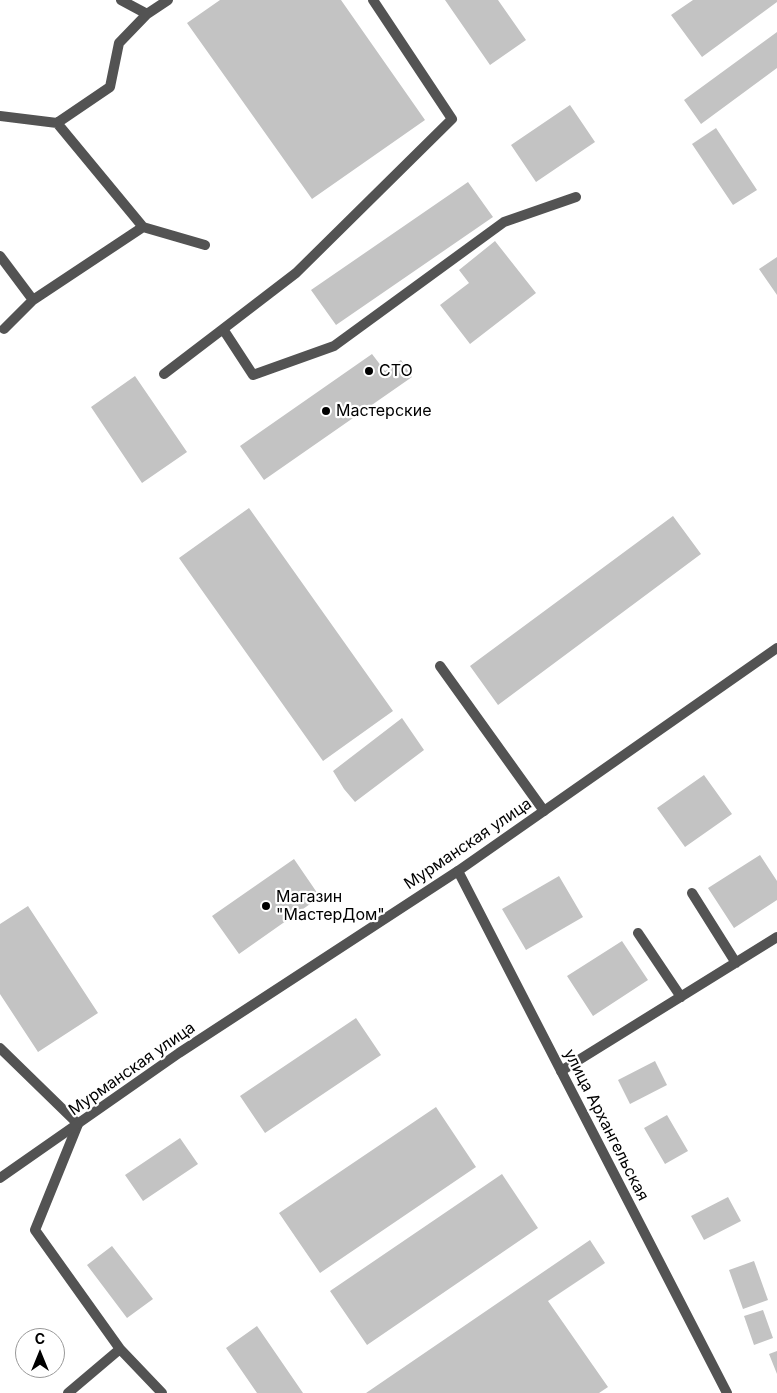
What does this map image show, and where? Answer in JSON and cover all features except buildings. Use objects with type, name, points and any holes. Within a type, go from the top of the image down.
[{"type":"street","points":[[121,0],[147,14]]},
{"type":"street","points":[[0,116],[57,123],[110,87],[119,43],[147,14],[168,0]]},
{"type":"street","points":[[164,374],[296,273],[452,119],[373,0]]},
{"type":"street","points":[[57,123],[143,227],[205,245]]},
{"type":"street","points":[[223,329],[253,375],[334,346],[504,222],[576,196]]},
{"type":"street","points":[[4,330],[33,300],[143,227]]},
{"type":"street","points":[[0,256],[33,300]]},
{"type":"street","name":"Мурманская улица","points":[[0,1178],[200,1039],[458,871],[777,648]]},
{"type":"street","points":[[440,666],[544,811]]},
{"type":"street","name":"улица Архангельская","points":[[458,871],[727,1393]]},
{"type":"street","points":[[692,893],[736,963]]},
{"type":"street","points":[[638,933],[681,997]]},
{"type":"street","points":[[561,1071],[777,937]]},
{"type":"street","points":[[0,1048],[78,1124],[35,1230],[120,1349],[162,1393]]},
{"type":"street","points":[[68,1393],[120,1349]]},
{"type":"place","name":"СТО","points":[[369,371]]},
{"type":"place","name":"Мастерские","points":[[326,411]]},
{"type":"place","name":"Магазин \"МастерДом\"","points":[[266,906]]}]
